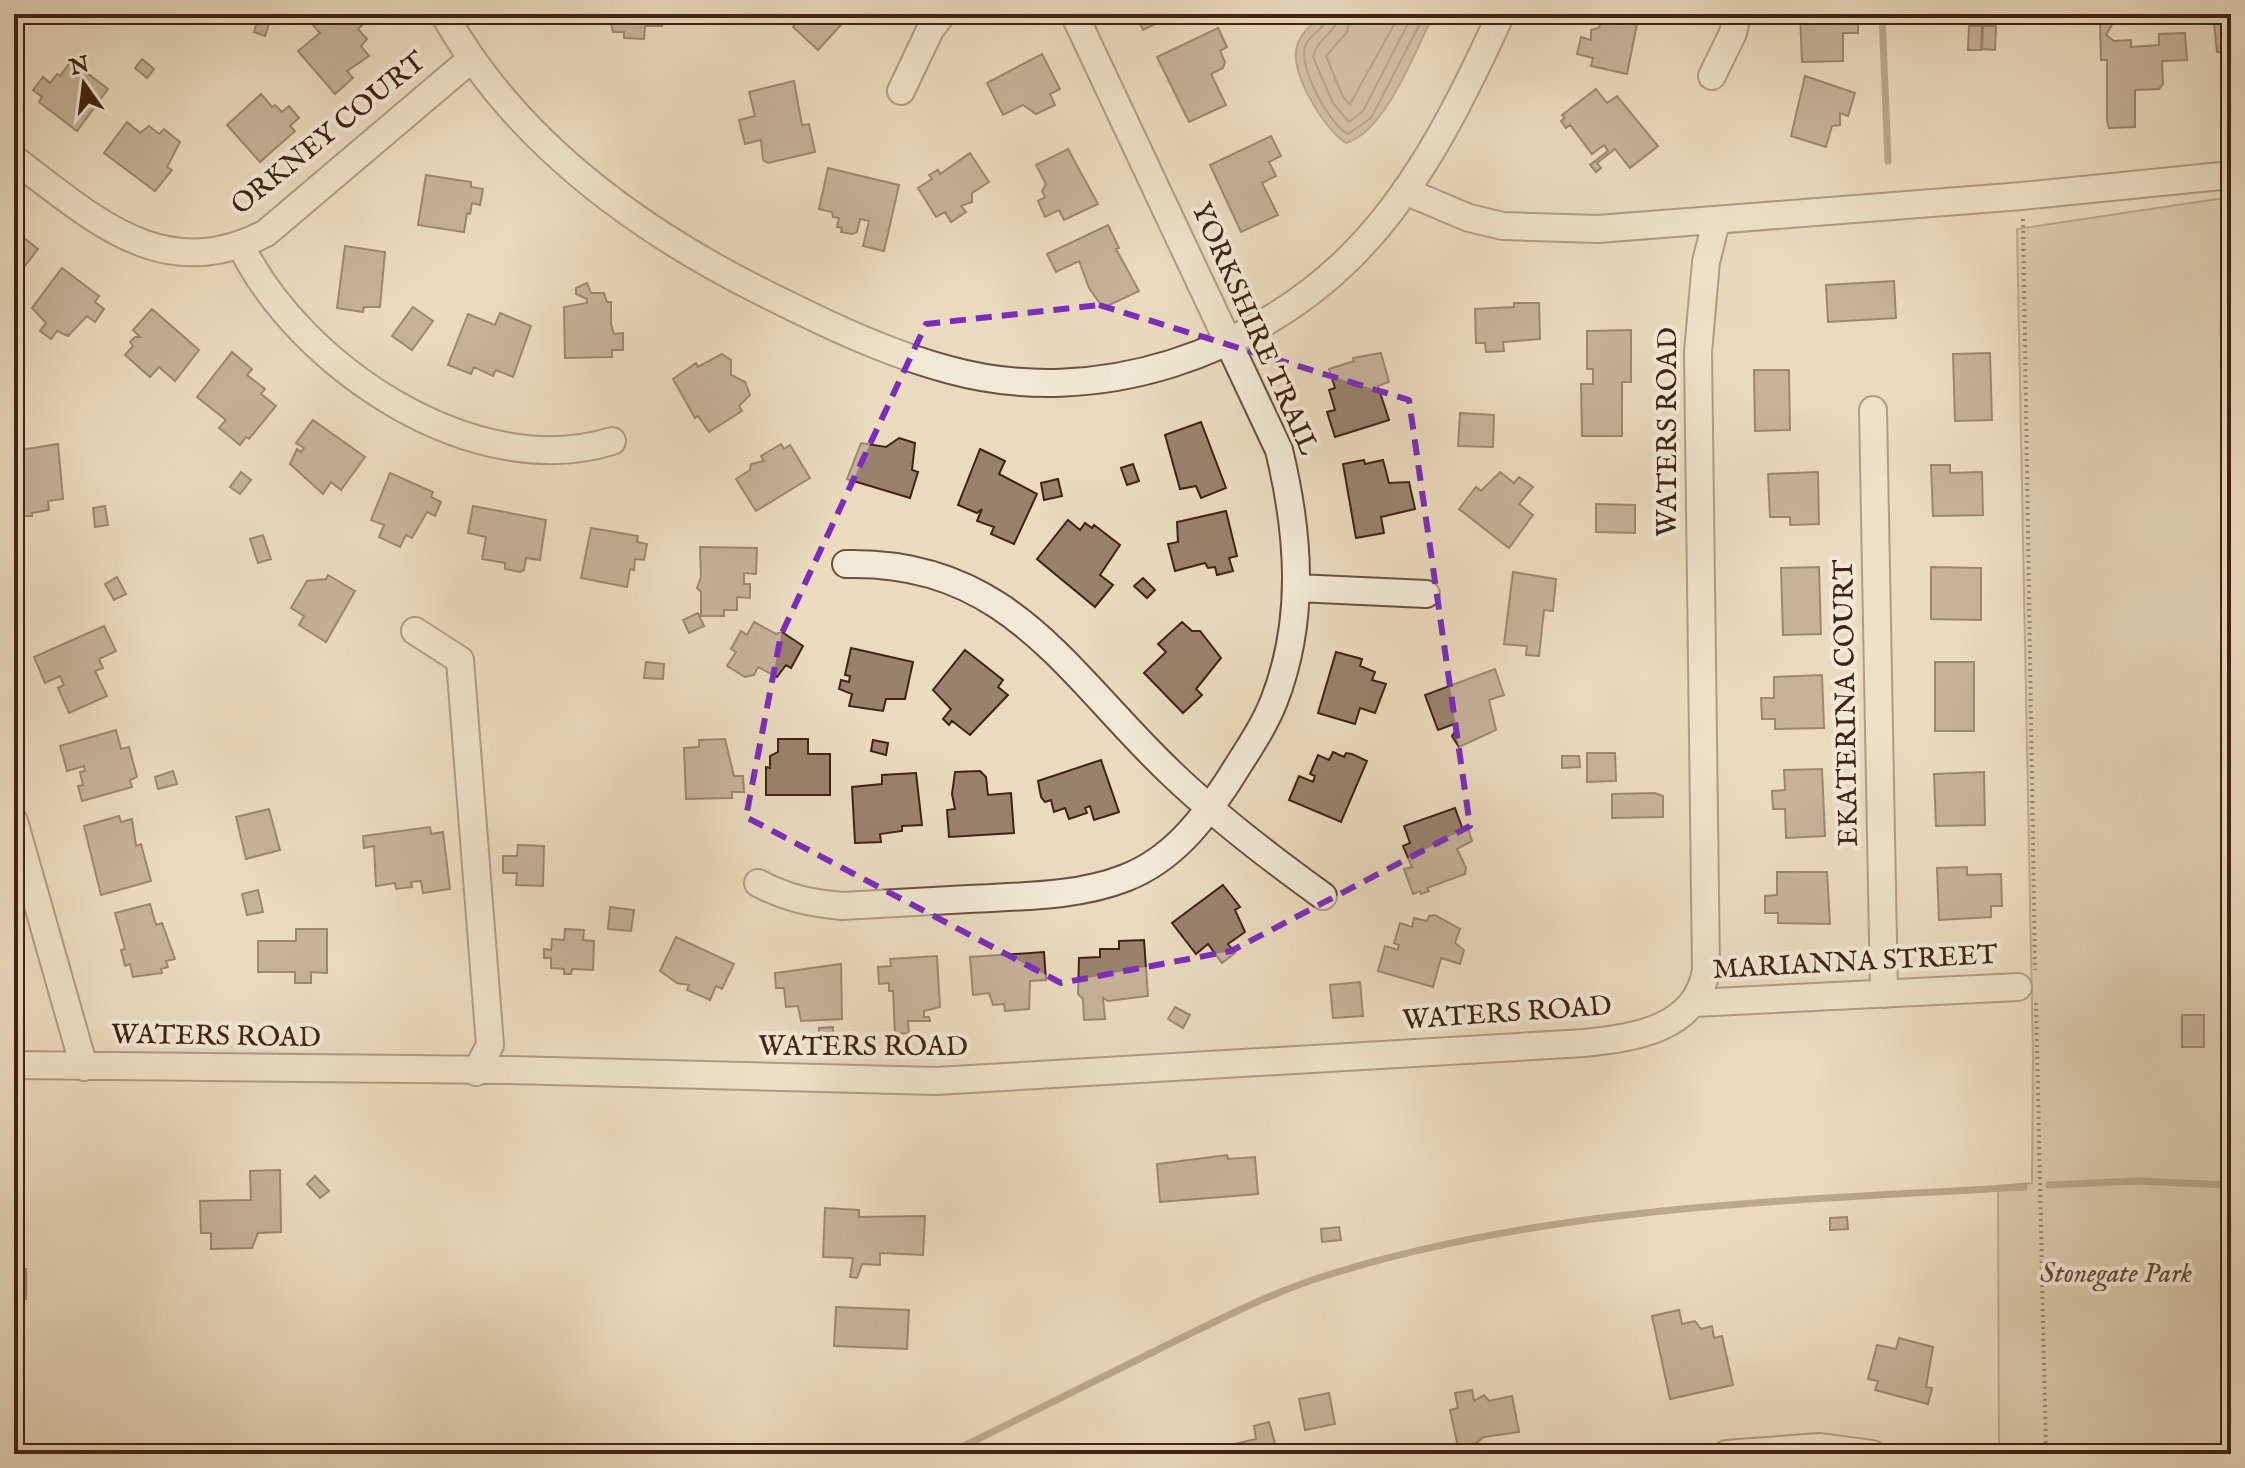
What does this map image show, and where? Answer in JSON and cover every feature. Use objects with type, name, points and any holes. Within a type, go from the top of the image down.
[{"type":"street","points":[[444,14],[470,60],[526,128],[558,158],[609,197],[710,266],[871,344],[951,371],[1033,382],[1080,381],[1153,370],[1200,356],[1228,342],[1333,273],[1362,245],[1421,169],[1501,14]]},
{"type":"street","points":[[901,91],[930,30],[942,14]]},
{"type":"street","name":"YORKSHIRE TRAIL","points":[[758,883],[781,896],[807,903],[842,906],[1093,888],[1124,879],[1154,864],[1179,844],[1209,808],[1259,731],[1275,699],[1294,621],[1297,588],[1292,502],[1279,450],[1074,14]]},
{"type":"street","points":[[1712,76],[1733,33],[1737,14]]},
{"type":"street","name":"ORKNEY COURT","points":[[14,159],[124,238],[184,254],[241,246],[266,233],[300,206],[470,60]]},
{"type":"street","points":[[1405,191],[1469,218],[1503,226],[1598,229],[2022,196],[2231,175]]},
{"type":"street","name":"WATERS ROAD","points":[[14,1065],[509,1070],[936,1081],[1016,1079],[1608,1040],[1656,1029],[1674,1020],[1694,1003],[1706,970],[1698,352],[1706,262],[1716,222]]},
{"type":"street","points":[[241,246],[272,297],[314,344],[416,415],[503,448],[532,452],[562,453],[612,441]]},
{"type":"street","name":"EKATERINA COURT","points":[[1873,410],[1884,994]]},
{"type":"street","points":[[846,564],[909,566],[940,574],[997,604],[1071,666],[1170,772],[1209,808],[1323,896]]},
{"type":"street","points":[[1297,588],[1426,594]]},
{"type":"street","points":[[415,631],[460,660],[490,1045],[476,1072]]},
{"type":"street","points":[[14,821],[84,1067]]},
{"type":"street","name":"MARIANNA STREET","points":[[1694,1003],[1884,994],[2030,982]]},
{"type":"street","points":[[1727,1454],[1820,1447],[1872,1454]]},
{"type":"path","points":[[2022,196],[2030,982],[2046,1454]]},
{"type":"highlighted area","points":[[1099,305],[1409,400],[1470,826],[1231,951],[1061,983],[746,817],[781,635],[926,324]]},
{"type":"green space","name":"Stonegate Park","points":[[2231,197],[2231,1454],[1999,1454],[1998,1186],[2032,1183],[2033,1057],[2017,229]]},
{"type":"water","points":[[1325,14],[1434,14],[1387,106],[1361,135],[1346,143],[1319,113],[1298,70],[1297,46],[1312,24]]},
{"type":"building","points":[[14,14],[35,14],[16,32]]},
{"type":"building","points":[[317,14],[355,14],[362,25],[358,29],[367,39],[361,46],[369,56],[347,71],[353,78],[335,94],[298,51],[320,33],[313,25]]},
{"type":"building","points":[[601,14],[663,14],[662,26],[645,26],[644,39],[624,38],[624,32],[613,32],[610,20],[600,19]]},
{"type":"building","points":[[789,14],[851,14],[818,50],[793,27],[798,22]]},
{"type":"building","points":[[1136,14],[1176,14],[1143,30]]},
{"type":"building","points":[[1603,14],[1639,14],[1627,74],[1591,66],[1593,58],[1577,54],[1581,37],[1591,40],[1591,30],[1599,28]]},
{"type":"building","points":[[1800,14],[1858,14],[1858,33],[1843,33],[1843,61],[1802,62]]},
{"type":"building","points":[[2213,14],[2231,14],[2231,61],[2230,54],[2217,52]]},
{"type":"building","points":[[258,17],[270,21],[265,36],[254,32]]},
{"type":"building","points":[[2113,23],[2106,35],[2114,41],[2131,40],[2131,47],[2159,45],[2159,34],[2185,33],[2187,60],[2162,61],[2163,84],[2159,89],[2135,90],[2135,127],[2109,128],[2107,121],[2107,60],[2101,60],[2100,24]]},
{"type":"building","points":[[1969,26],[1982,26],[1981,50],[1968,50]]},
{"type":"building","points":[[1983,26],[1996,26],[1995,50],[1982,49]]},
{"type":"building","points":[[1218,28],[1227,47],[1220,51],[1225,62],[1223,68],[1211,74],[1226,105],[1189,122],[1157,57]]},
{"type":"building","points":[[1042,54],[1060,89],[1050,94],[1055,105],[1036,114],[1023,105],[1003,115],[987,83]]},
{"type":"building","points":[[142,59],[154,69],[147,78],[135,68]]},
{"type":"building","points":[[71,61],[108,89],[77,131],[39,102],[42,97],[33,90],[43,77],[50,83],[57,74],[60,76]]},
{"type":"building","points":[[1805,76],[1855,93],[1848,116],[1840,113],[1840,125],[1832,126],[1826,147],[1791,136]]},
{"type":"building","points":[[794,81],[802,125],[809,124],[815,152],[768,163],[763,160],[761,140],[745,144],[739,120],[755,116],[749,92]]},
{"type":"building","points":[[1596,89],[1607,103],[1617,96],[1658,146],[1630,168],[1615,149],[1597,163],[1601,168],[1596,172],[1590,165],[1608,151],[1604,145],[1592,154],[1570,125],[1566,128],[1561,121],[1565,118],[1562,115]]},
{"type":"building","points":[[261,94],[272,107],[275,105],[282,112],[289,106],[299,118],[290,126],[295,131],[260,162],[227,125]]},
{"type":"building","points":[[127,122],[140,133],[149,126],[159,134],[164,129],[180,142],[167,167],[172,170],[155,191],[104,153]]},
{"type":"building","points":[[1271,136],[1281,156],[1269,162],[1276,176],[1262,183],[1278,215],[1241,232],[1210,165]]},
{"type":"building","points":[[1068,149],[1098,204],[1064,220],[1059,210],[1045,217],[1038,201],[1045,197],[1042,191],[1046,184],[1036,165]]},
{"type":"building","points":[[970,153],[989,182],[972,193],[972,202],[961,206],[966,212],[951,222],[945,212],[936,217],[918,188],[932,179],[929,175],[938,170],[940,174]]},
{"type":"building","points":[[828,168],[899,185],[884,251],[863,246],[869,221],[860,219],[857,232],[852,234],[841,232],[842,228],[837,227],[839,218],[833,217],[832,212],[819,209]]},
{"type":"building","points":[[426,175],[471,182],[471,187],[483,189],[480,205],[472,203],[470,214],[467,213],[464,232],[418,225]]},
{"type":"building","points":[[1108,225],[1119,248],[1116,249],[1139,291],[1103,308],[1089,288],[1079,261],[1056,272],[1047,254]]},
{"type":"building","points":[[14,230],[38,249],[14,280]]},
{"type":"building","points":[[345,246],[385,252],[380,307],[364,307],[363,312],[337,308]]},
{"type":"building","points":[[62,268],[99,296],[95,302],[104,309],[95,322],[87,316],[68,336],[57,331],[51,339],[40,331],[46,323],[32,308]]},
{"type":"building","points":[[1894,281],[1896,318],[1828,322],[1826,285]]},
{"type":"building","points":[[587,283],[591,293],[604,293],[607,302],[611,302],[611,324],[614,334],[623,333],[623,350],[612,350],[612,357],[565,358],[564,307],[587,303],[587,299],[576,294],[576,288]]},
{"type":"building","points":[[1514,303],[1539,303],[1540,339],[1503,342],[1504,351],[1486,352],[1485,343],[1476,343],[1475,309],[1514,307]]},
{"type":"building","points":[[413,307],[433,321],[412,350],[392,336]]},
{"type":"building","points":[[152,309],[199,350],[175,381],[159,367],[150,377],[125,355],[133,346],[130,342],[140,337],[133,330]]},
{"type":"building","points":[[500,313],[531,326],[513,377],[496,370],[493,376],[474,367],[471,374],[448,365],[468,314],[495,325]]},
{"type":"building","points":[[1631,330],[1631,382],[1622,382],[1622,436],[1582,436],[1581,384],[1593,384],[1593,369],[1587,369],[1587,331]]},
{"type":"building","points":[[232,352],[252,369],[247,375],[265,389],[261,394],[276,406],[249,439],[246,437],[240,445],[219,428],[226,420],[197,397]]},
{"type":"building","points":[[1381,353],[1389,382],[1378,386],[1389,420],[1335,437],[1327,412],[1335,410],[1329,390],[1335,388],[1329,369],[1354,361],[1353,358]]},
{"type":"building","points":[[1990,353],[1992,420],[1955,421],[1953,354]]},
{"type":"building","points":[[722,354],[731,360],[731,375],[745,382],[750,395],[739,406],[742,411],[709,432],[698,416],[695,418],[673,379],[696,363],[698,367]]},
{"type":"building","points":[[1754,370],[1789,370],[1790,430],[1755,431]]},
{"type":"building","points":[[1460,413],[1494,415],[1493,447],[1458,446]]},
{"type":"building","points":[[313,420],[365,457],[341,490],[331,482],[323,494],[290,464],[297,449],[301,452],[304,448],[296,443]]},
{"type":"building","points":[[1201,422],[1226,488],[1201,498],[1196,486],[1180,489],[1165,435]]},
{"type":"building","points":[[899,438],[915,443],[912,470],[918,472],[910,498],[847,479],[861,443],[886,447]]},
{"type":"building","points":[[58,444],[63,499],[48,501],[49,510],[32,513],[32,516],[14,516],[14,451]]},
{"type":"building","points":[[781,444],[784,449],[790,445],[810,478],[756,511],[736,479],[750,470],[751,464],[764,461],[761,456]]},
{"type":"building","points":[[980,449],[1005,461],[999,474],[1037,494],[1014,544],[991,534],[994,527],[977,521],[982,509],[977,513],[958,505]]},
{"type":"building","points":[[1364,460],[1365,464],[1383,460],[1389,483],[1409,482],[1415,509],[1381,517],[1384,533],[1356,538],[1343,464]]},
{"type":"building","points":[[1133,464],[1139,481],[1127,485],[1121,468]]},
{"type":"building","points":[[1931,465],[1950,465],[1950,473],[1982,472],[1983,515],[1933,516]]},
{"type":"building","points":[[241,472],[251,480],[240,494],[230,487]]},
{"type":"building","points":[[1500,472],[1514,483],[1519,477],[1533,487],[1519,504],[1533,515],[1509,548],[1459,509],[1476,487],[1481,491]]},
{"type":"building","points":[[1818,472],[1819,524],[1790,525],[1790,517],[1770,517],[1768,474]]},
{"type":"building","points":[[390,473],[433,492],[431,497],[441,502],[435,516],[427,512],[412,538],[406,535],[400,547],[379,537],[384,525],[371,520]]},
{"type":"building","points":[[1058,479],[1062,496],[1044,500],[1041,483]]},
{"type":"building","points":[[1596,504],[1635,505],[1635,533],[1596,532]]},
{"type":"building","points":[[105,506],[108,525],[95,527],[93,508]]},
{"type":"building","points":[[473,506],[546,520],[540,560],[526,558],[524,570],[520,572],[505,569],[505,563],[482,559],[486,537],[468,533]]},
{"type":"building","points":[[1226,511],[1237,556],[1229,558],[1233,571],[1217,575],[1215,567],[1208,568],[1205,563],[1175,571],[1168,544],[1178,542],[1177,522]]},
{"type":"building","points":[[1068,520],[1080,530],[1085,523],[1092,528],[1094,525],[1120,545],[1100,575],[1113,585],[1095,607],[1037,559]]},
{"type":"building","points":[[591,528],[638,536],[637,542],[647,544],[644,560],[635,559],[634,570],[630,569],[627,587],[581,578]]},
{"type":"building","points":[[263,535],[271,559],[258,563],[250,539]]},
{"type":"building","points":[[700,547],[757,548],[756,574],[744,573],[744,584],[750,584],[750,598],[737,597],[737,610],[724,610],[724,616],[701,616],[701,592],[697,588],[701,577]]},
{"type":"building","points":[[1819,567],[1821,634],[1783,635],[1781,568]]},
{"type":"building","points":[[1931,567],[1981,568],[1981,620],[1931,619]]},
{"type":"building","points":[[14,571],[22,582],[16,586],[23,597],[14,603]]},
{"type":"building","points":[[1513,572],[1556,579],[1553,611],[1544,610],[1539,656],[1526,655],[1527,646],[1504,644]]},
{"type":"building","points":[[328,575],[355,591],[326,642],[299,625],[304,616],[291,608],[307,581],[326,579]]},
{"type":"building","points":[[117,577],[126,594],[114,600],[105,584]]},
{"type":"building","points":[[1143,578],[1155,590],[1147,598],[1134,586]]},
{"type":"building","points":[[698,613],[704,626],[689,633],[683,620]]},
{"type":"building","points":[[754,622],[776,634],[782,632],[803,646],[791,668],[786,665],[777,677],[758,667],[754,675],[745,677],[727,666],[736,652],[731,649],[741,631],[747,635]]},
{"type":"building","points":[[1182,622],[1192,631],[1200,631],[1221,658],[1196,689],[1202,695],[1183,713],[1144,673],[1166,652],[1158,644]]},
{"type":"building","points":[[104,626],[116,651],[99,659],[103,668],[95,671],[107,696],[69,713],[58,688],[64,685],[60,676],[45,683],[34,657]]},
{"type":"building","points":[[851,648],[913,662],[905,699],[886,699],[883,711],[849,706],[852,694],[839,689],[841,680],[849,682],[850,676],[845,675]]},
{"type":"building","points":[[965,650],[1003,680],[998,687],[1008,695],[970,735],[952,721],[949,725],[943,719],[951,709],[933,690]]},
{"type":"building","points":[[1336,652],[1362,659],[1360,666],[1375,672],[1372,680],[1386,684],[1375,713],[1360,708],[1355,724],[1318,713]]},
{"type":"building","points":[[646,662],[664,664],[663,679],[644,678]]},
{"type":"building","points":[[1935,662],[1974,662],[1974,731],[1935,731]]},
{"type":"building","points":[[1495,669],[1504,695],[1489,700],[1496,730],[1459,747],[1452,736],[1456,730],[1454,724],[1438,730],[1425,695]]},
{"type":"building","points":[[1822,675],[1824,728],[1775,729],[1775,719],[1762,719],[1761,698],[1774,698],[1774,677]]},
{"type":"building","points":[[116,730],[121,749],[129,747],[137,777],[130,780],[132,787],[82,801],[78,786],[83,785],[80,772],[85,771],[84,766],[67,771],[60,746]]},
{"type":"building","points":[[725,739],[734,776],[743,776],[744,792],[732,792],[732,798],[686,799],[684,748],[699,747],[699,740]]},
{"type":"building","points":[[778,739],[808,739],[808,754],[830,754],[830,795],[766,795],[766,767],[770,768],[770,756],[778,752]]},
{"type":"building","points":[[873,740],[888,743],[886,755],[871,751]]},
{"type":"building","points":[[1333,752],[1344,757],[1346,753],[1352,754],[1367,761],[1341,822],[1289,800],[1299,776],[1313,782],[1315,776],[1310,774],[1318,755],[1329,760]]},
{"type":"building","points":[[1587,753],[1615,753],[1616,781],[1587,782]]},
{"type":"building","points":[[1562,756],[1579,756],[1580,767],[1562,768]]},
{"type":"building","points":[[1101,760],[1119,812],[1094,820],[1090,806],[1085,808],[1087,813],[1069,819],[1065,808],[1054,812],[1051,800],[1045,802],[1041,797],[1038,781]]},
{"type":"building","points":[[1822,769],[1825,836],[1786,838],[1785,809],[1773,809],[1772,791],[1785,790],[1784,770]]},
{"type":"building","points":[[173,771],[177,784],[158,789],[155,777]]},
{"type":"building","points":[[980,771],[986,777],[988,795],[1011,793],[1014,833],[949,837],[947,810],[955,809],[952,794],[955,772]]},
{"type":"building","points":[[1984,772],[1985,825],[1936,826],[1934,774]]},
{"type":"building","points":[[916,773],[922,825],[902,826],[902,831],[880,834],[881,842],[855,843],[852,787],[882,784],[882,775]]},
{"type":"building","points":[[1655,793],[1663,796],[1663,817],[1612,818],[1612,794]]},
{"type":"building","points":[[1455,808],[1462,827],[1468,828],[1472,841],[1457,849],[1466,868],[1465,874],[1427,888],[1429,891],[1413,894],[1404,869],[1412,867],[1403,846],[1410,843],[1404,826]]},
{"type":"building","points":[[269,809],[280,850],[246,859],[236,817]]},
{"type":"building","points":[[119,816],[121,822],[132,819],[136,846],[141,844],[151,881],[101,895],[84,826]]},
{"type":"building","points":[[430,827],[431,834],[443,832],[450,889],[423,893],[421,881],[411,882],[412,887],[396,889],[395,883],[376,886],[374,846],[364,848],[363,836]]},
{"type":"building","points":[[518,845],[544,846],[543,886],[516,885],[517,873],[503,873],[503,856],[517,856]]},
{"type":"building","points":[[1967,867],[1967,875],[2001,874],[2002,906],[1991,906],[1991,917],[1939,920],[1937,868]]},
{"type":"building","points":[[1777,872],[1827,872],[1830,924],[1778,923],[1778,913],[1765,913],[1765,896],[1777,895]]},
{"type":"building","points":[[1223,885],[1240,907],[1235,910],[1245,932],[1228,944],[1235,953],[1222,963],[1208,944],[1196,954],[1172,923]]},
{"type":"building","points":[[258,890],[263,912],[247,915],[242,894]]},
{"type":"building","points":[[150,904],[156,925],[162,923],[175,959],[166,961],[168,967],[161,969],[162,973],[133,977],[130,964],[125,966],[121,950],[125,949],[115,913]]},
{"type":"building","points":[[610,907],[634,910],[631,931],[608,929]]},
{"type":"building","points":[[1435,915],[1460,929],[1455,943],[1464,950],[1460,964],[1441,958],[1433,987],[1378,971],[1385,946],[1398,950],[1399,945],[1394,943],[1400,923],[1412,927],[1414,918],[1427,921],[1429,916]]},
{"type":"building","points":[[296,929],[327,929],[327,973],[311,972],[311,983],[295,983],[295,972],[258,972],[258,941],[296,941]]},
{"type":"building","points":[[565,929],[584,930],[583,940],[594,941],[593,970],[572,969],[571,974],[564,974],[564,969],[551,968],[551,958],[544,958],[544,949],[551,950],[552,939],[564,940]]},
{"type":"building","points":[[676,937],[734,964],[722,989],[716,986],[710,1000],[687,990],[689,985],[677,983],[660,971]]},
{"type":"building","points":[[1144,940],[1148,996],[1108,1001],[1103,998],[1105,1019],[1084,1020],[1083,999],[1078,994],[1079,958],[1100,957],[1100,949],[1119,949],[1119,941]]},
{"type":"building","points":[[1044,952],[1046,980],[1030,981],[1029,1009],[1005,1011],[1004,1004],[993,1005],[989,993],[973,995],[970,957]]},
{"type":"building","points":[[937,956],[940,1007],[924,1011],[924,1017],[929,1017],[930,1021],[908,1021],[909,1033],[895,1034],[893,991],[889,991],[889,983],[879,984],[878,967],[891,966],[890,959]]},
{"type":"building","points":[[841,964],[842,1019],[801,1021],[798,1006],[786,1007],[784,988],[776,988],[775,973]]},
{"type":"building","points":[[1360,982],[1363,1016],[1333,1018],[1330,985]]},
{"type":"building","points":[[1175,1007],[1190,1015],[1183,1028],[1168,1019]]},
{"type":"building","points":[[2182,1015],[2204,1015],[2204,1047],[2182,1047]]},
{"type":"building","points":[[833,1027],[833,1041],[819,1041],[819,1028]]},
{"type":"building","points":[[1227,1155],[1228,1159],[1255,1157],[1258,1194],[1160,1202],[1157,1164]]},
{"type":"building","points":[[280,1170],[281,1232],[258,1233],[252,1248],[211,1249],[211,1233],[201,1233],[200,1201],[251,1200],[250,1171]]},
{"type":"building","points":[[315,1176],[329,1191],[320,1198],[307,1184]]},
{"type":"building","points":[[825,1208],[859,1210],[859,1217],[925,1216],[923,1255],[880,1253],[880,1265],[862,1264],[857,1278],[850,1277],[853,1258],[823,1257]]},
{"type":"building","points":[[1847,1217],[1848,1229],[1830,1230],[1830,1218]]},
{"type":"building","points":[[1339,1227],[1341,1240],[1322,1242],[1321,1229]]},
{"type":"building","points":[[14,1269],[26,1269],[26,1299],[14,1299]]},
{"type":"building","points":[[836,1307],[909,1310],[907,1349],[834,1346]]},
{"type":"building","points":[[1679,1310],[1682,1324],[1695,1321],[1701,1329],[1712,1326],[1714,1338],[1722,1336],[1733,1385],[1670,1399],[1652,1316]]},
{"type":"building","points":[[1899,1338],[1933,1347],[1926,1387],[1932,1388],[1928,1404],[1875,1390],[1878,1381],[1868,1379],[1877,1345],[1896,1349]]},
{"type":"building","points":[[1472,1390],[1474,1401],[1484,1395],[1489,1401],[1512,1396],[1519,1432],[1484,1437],[1476,1443],[1458,1447],[1450,1410],[1458,1408],[1455,1393]]},
{"type":"building","points":[[1329,1393],[1335,1424],[1305,1430],[1299,1399]]},
{"type":"building","points":[[1269,1422],[1278,1454],[1218,1454],[1217,1448],[1256,1439],[1254,1426]]},
{"type":"waterway","points":[[1882,14],[1888,161]]},
{"type":"waterway","points":[[2049,1185],[2137,1181],[2231,1185]]},
{"type":"waterway","points":[[948,1454],[1265,1299],[1331,1274],[1416,1251],[1501,1233],[1674,1210],[2024,1187]]}]
